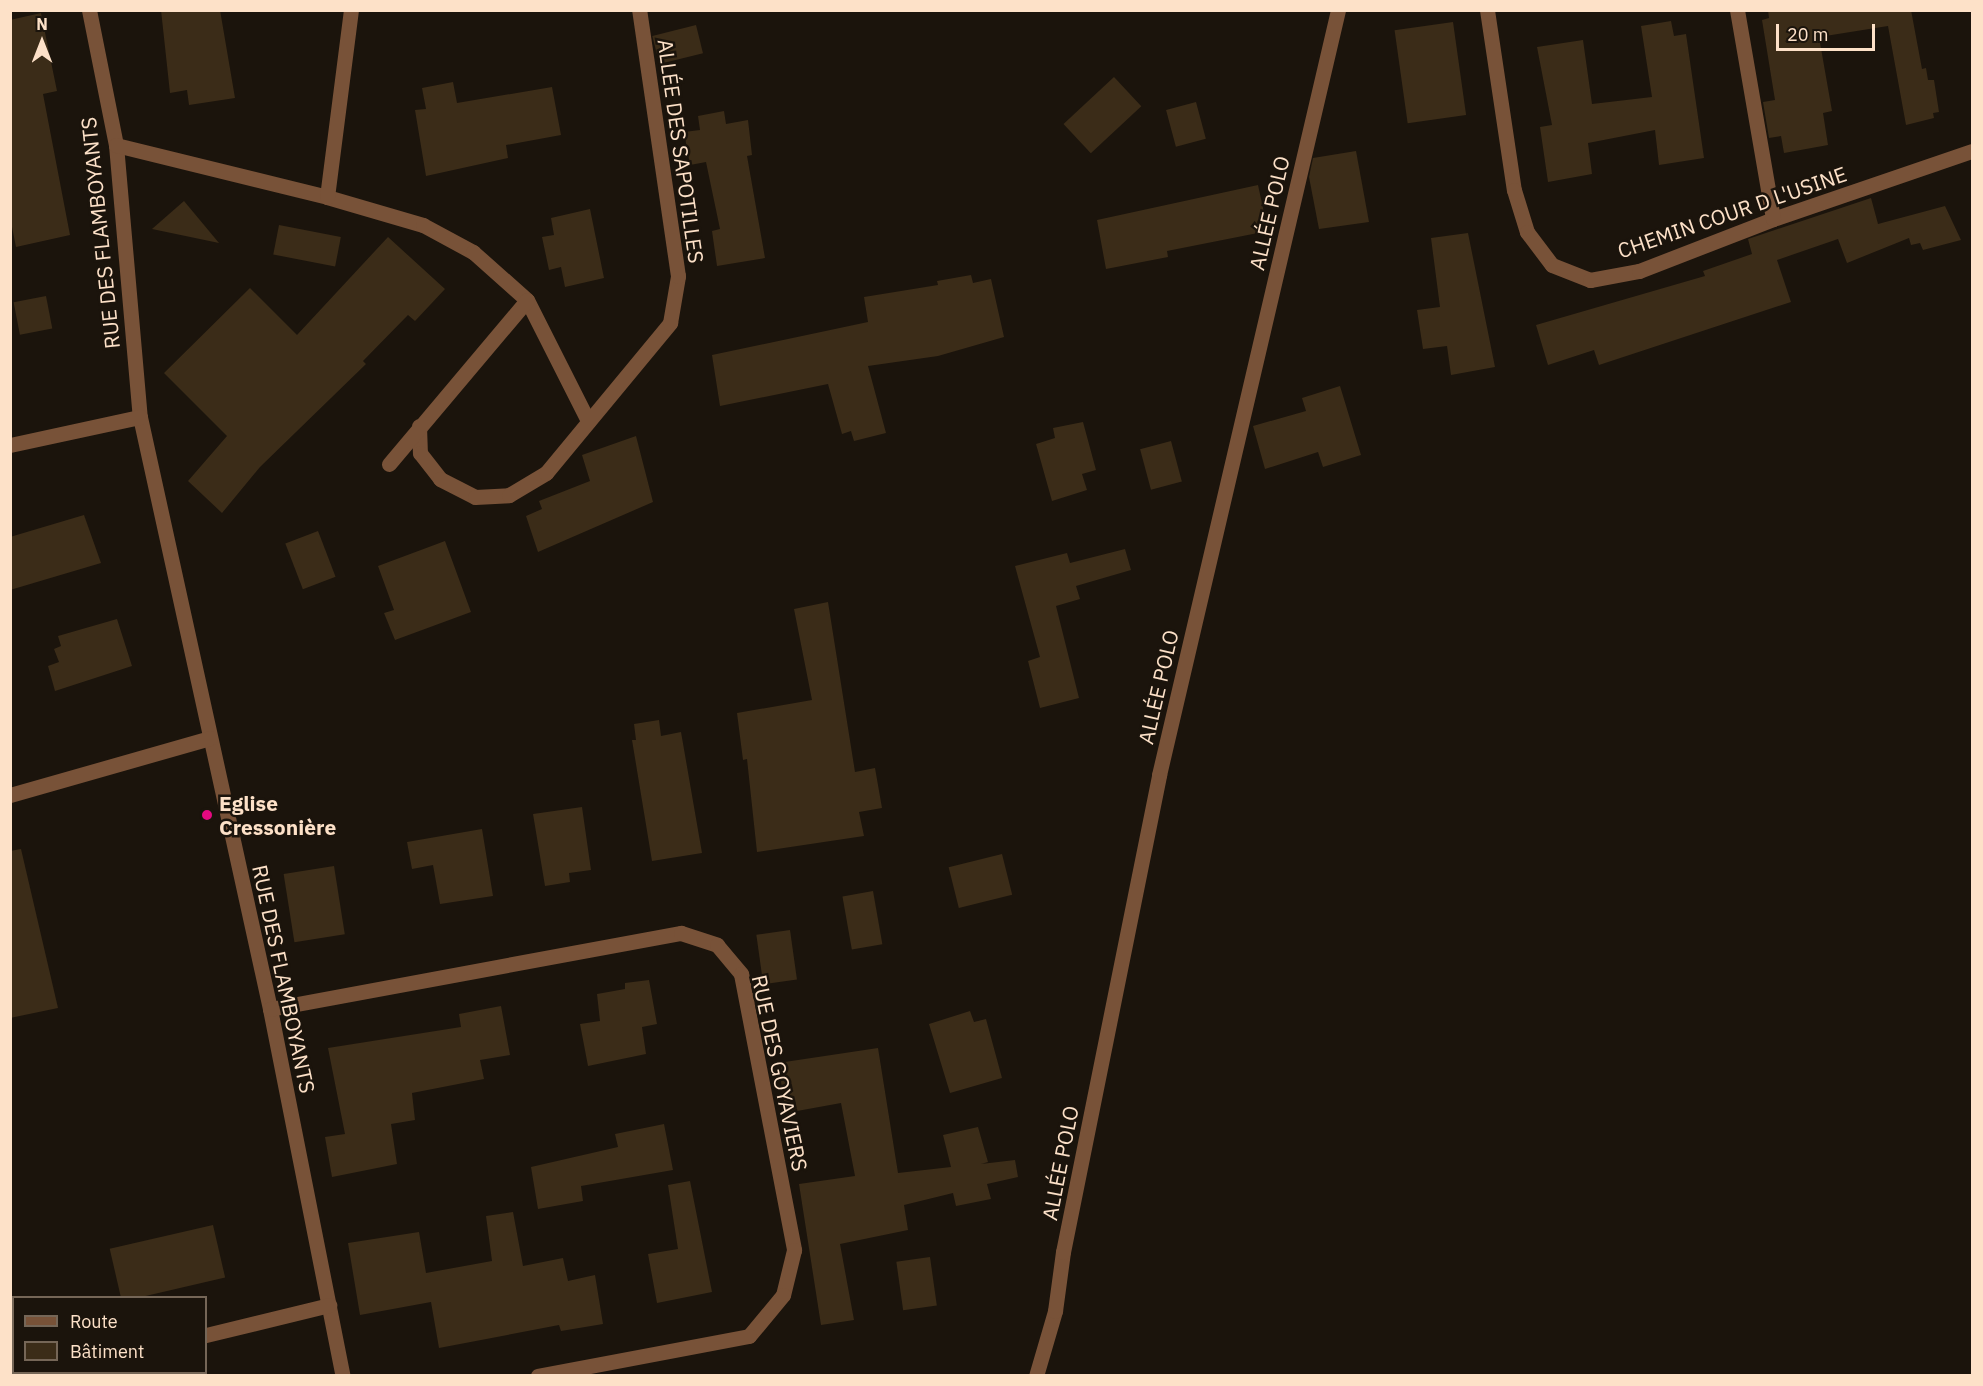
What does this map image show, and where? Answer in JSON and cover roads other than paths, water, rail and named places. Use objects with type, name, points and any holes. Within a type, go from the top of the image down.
[{"type":"street","name":"RUE DES FLAMBOYANTS","points":[[90,10],[116,145],[140,417],[270,1009],[343,1376]]},
{"type":"street","points":[[327,197],[351,10]]},
{"type":"street","name":"ALLÉE DES SAPOTILLES","points":[[418,426],[420,453],[440,479],[475,497],[509,495],[546,473],[670,322],[678,276],[639,10]]},
{"type":"street","name":"ALLÉE POLO","points":[[1036,1376],[1055,1311],[1065,1241],[1159,775],[1338,10]]},
{"type":"street","name":"CHEMIN COUR D L'USINE","points":[[1487,10],[1514,190],[1527,232],[1552,265],[1590,280],[1639,271],[1773,219],[1972,151]]},
{"type":"street","points":[[1737,10],[1773,219]]},
{"type":"street","points":[[116,145],[327,197],[423,225],[473,252],[527,300],[588,421]]},
{"type":"street","points":[[388,464],[527,300]]},
{"type":"street","points":[[10,446],[140,417]]},
{"type":"street","points":[[10,795],[210,738]]},
{"type":"street","name":"RUE DES GOYAVIERS","points":[[270,1009],[681,933],[717,945],[741,974],[794,1250],[783,1295],[749,1336],[538,1376]]},
{"type":"street","points":[[207,1335],[329,1305]]},
{"type":"place","name":"Eglise Cressonière","points":[[207,815]]}]
